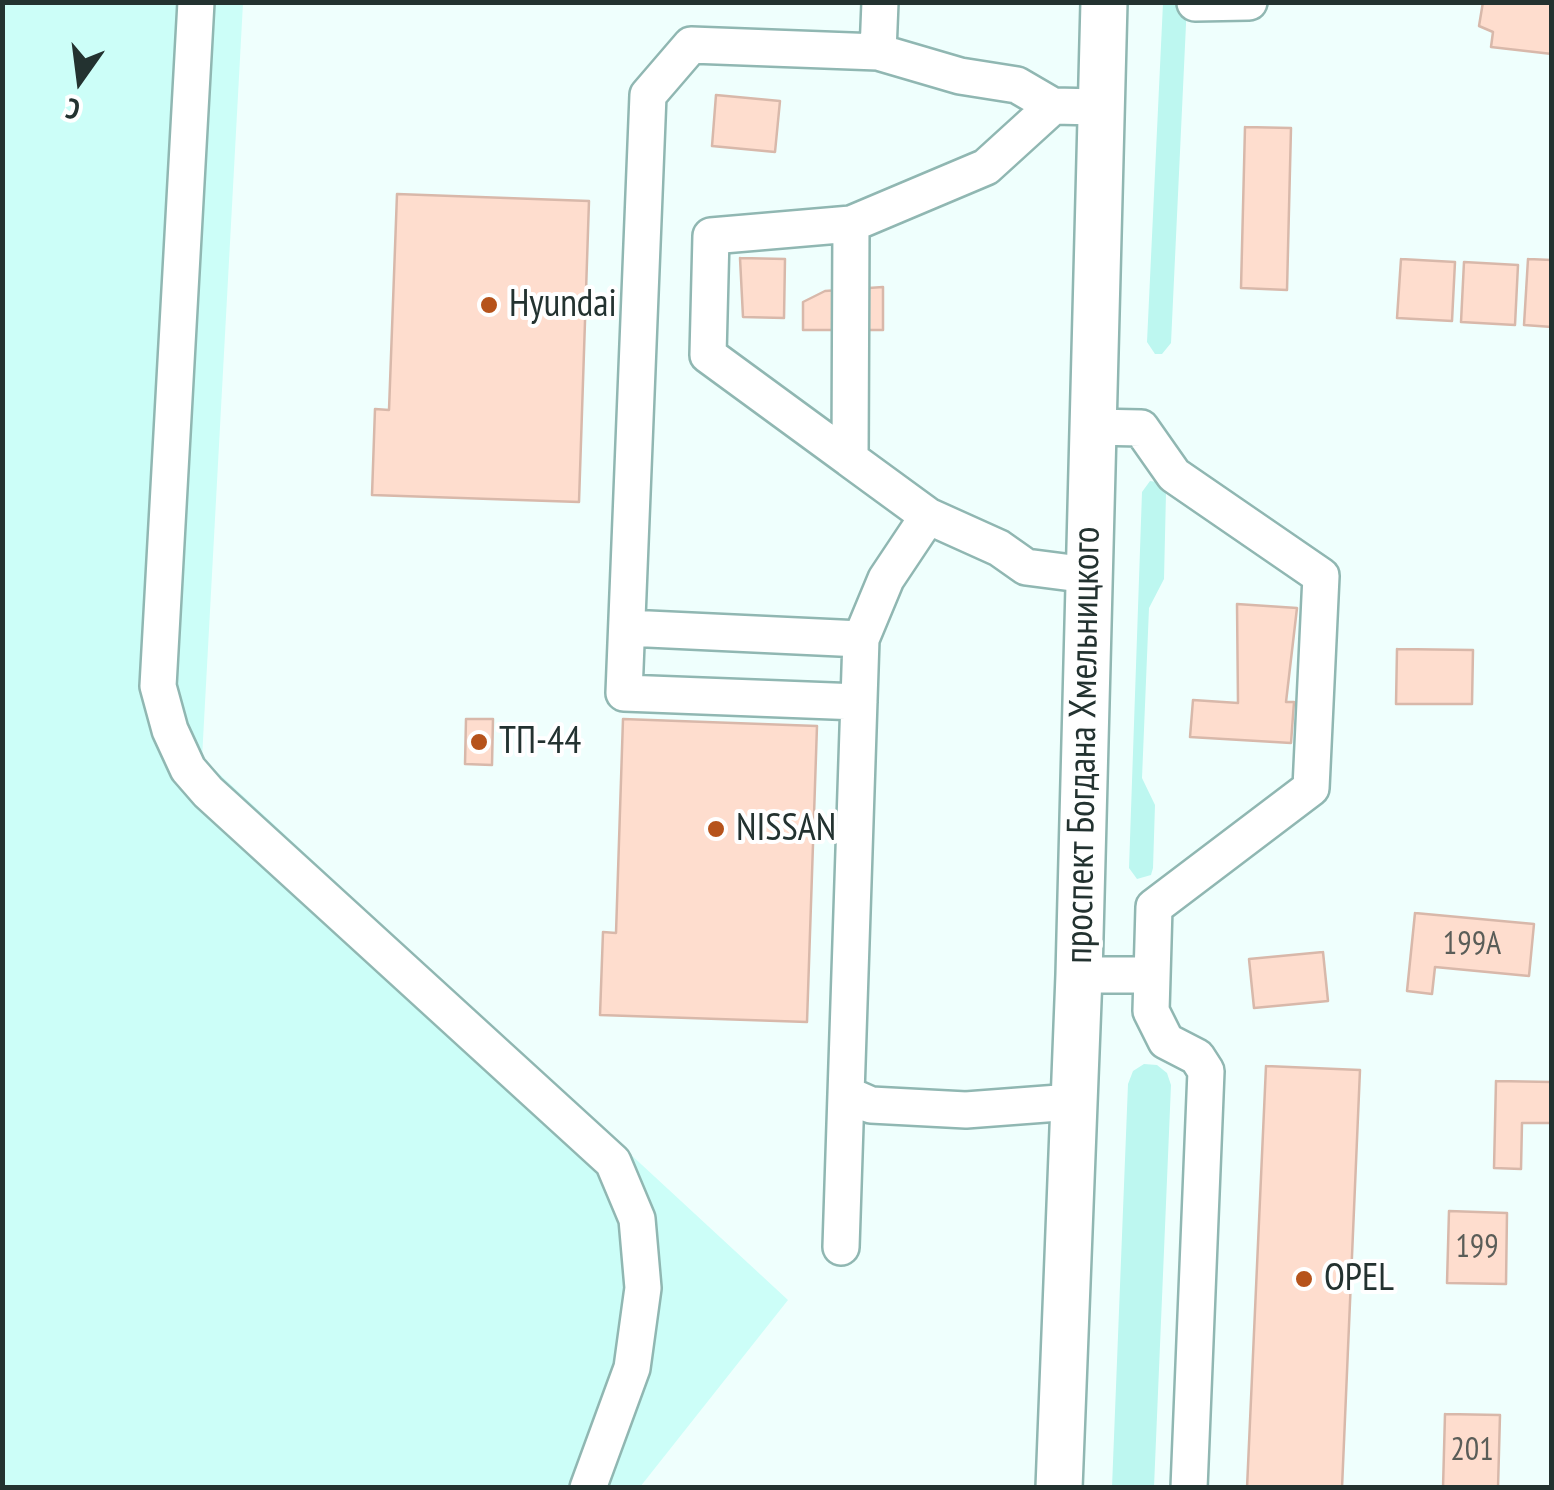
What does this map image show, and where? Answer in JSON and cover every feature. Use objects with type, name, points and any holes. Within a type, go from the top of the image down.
[{"type":"main road","name":"проспект Богдана Хмельницкого","points":[[1058,1488],[1078,975],[1098,107],[1104,2]]},
{"type":"street","points":[[196,2],[158,686],[170,730],[188,769],[208,792],[613,1162],[637,1219],[643,1288],[632,1368],[588,1488]]},
{"type":"street","points":[[878,52],[880,2]]},
{"type":"street","points":[[1195,3],[1249,2]]},
{"type":"street","points":[[859,702],[624,693],[648,95],[691,45],[878,52],[960,76],[1016,85],[1053,106],[1098,107]]},
{"type":"street","points":[[1053,106],[986,166],[851,224],[711,236],[708,355],[928,516],[998,548],[1026,567],[1088,575]]},
{"type":"street","points":[[850,460],[851,224]]},
{"type":"street","points":[[1093,427],[1140,428],[1174,475],[1321,576],[1311,788],[1154,907],[1152,1011],[1166,1041],[1197,1057],[1206,1071],[1189,1488]]},
{"type":"street","points":[[840,1248],[862,639],[886,579],[928,516]]},
{"type":"street","points":[[627,628],[862,639]]},
{"type":"street","points":[[1078,975],[1151,975]]},
{"type":"street","points":[[846,1094],[871,1105],[966,1110],[1072,1102]]},
{"type":"shaded area","points":[[3,3],[243,3],[202,758],[788,1300],[640,1487],[3,1488]]},
{"type":"shaded area","points":[[1163,3],[1187,3],[1171,343],[1162,354],[1155,354],[1147,342]]},
{"type":"shaded area","points":[[1150,481],[1157,482],[1166,493],[1164,579],[1149,608],[1142,778],[1155,805],[1153,868],[1151,875],[1137,879],[1129,868],[1142,492]]},
{"type":"shaded area","points":[[1144,1064],[1157,1065],[1167,1073],[1171,1085],[1154,1487],[1112,1487],[1128,1084],[1133,1071]]},
{"type":"building","points":[[1483,2],[1552,2],[1552,54],[1491,47],[1493,32],[1479,26]]},
{"type":"building","points":[[716,95],[780,101],[775,152],[712,146]]},
{"type":"building","points":[[1245,127],[1291,128],[1287,290],[1241,288]]},
{"type":"building","name":"Hyundai","points":[[397,194],[589,201],[579,502],[372,495],[375,409],[389,410]]},
{"type":"building","points":[[740,258],[785,259],[784,318],[743,317]]},
{"type":"building","points":[[1401,259],[1455,262],[1452,321],[1397,318]]},
{"type":"building","points":[[1528,259],[1552,260],[1552,327],[1524,325]]},
{"type":"building","points":[[1464,262],[1518,265],[1515,325],[1461,322]]},
{"type":"building","points":[[883,287],[883,330],[803,330],[803,302],[825,291]]},
{"type":"building","points":[[1237,604],[1297,608],[1286,702],[1294,702],[1291,743],[1190,737],[1193,700],[1238,703]]},
{"type":"building","points":[[1397,649],[1473,650],[1472,704],[1396,704]]},
{"type":"building","name":"ТП-44","points":[[466,719],[493,719],[492,765],[465,764]]},
{"type":"building","name":"NISSAN","points":[[623,719],[817,726],[807,1022],[600,1015],[603,932],[616,933]]},
{"type":"building","points":[[1415,913],[1534,924],[1529,976],[1435,967],[1432,994],[1407,991]]},
{"type":"building","points":[[1323,952],[1328,1001],[1254,1008],[1249,959]]},
{"type":"building","name":"OPEL","points":[[1266,1066],[1360,1070],[1342,1488],[1247,1488]]},
{"type":"building","points":[[1496,1081],[1552,1082],[1552,1123],[1522,1123],[1521,1169],[1494,1168]]},
{"type":"building","points":[[1449,1211],[1507,1213],[1506,1284],[1447,1283]]},
{"type":"building","points":[[1445,1414],[1500,1415],[1498,1488],[1443,1488]]},
{"type":"place","name":"Hyundai","points":[[489,305]]},
{"type":"place","name":"ТП-44","points":[[479,742]]},
{"type":"place","name":"NISSAN","points":[[716,829]]},
{"type":"place","name":"OPEL","points":[[1304,1279]]}]
